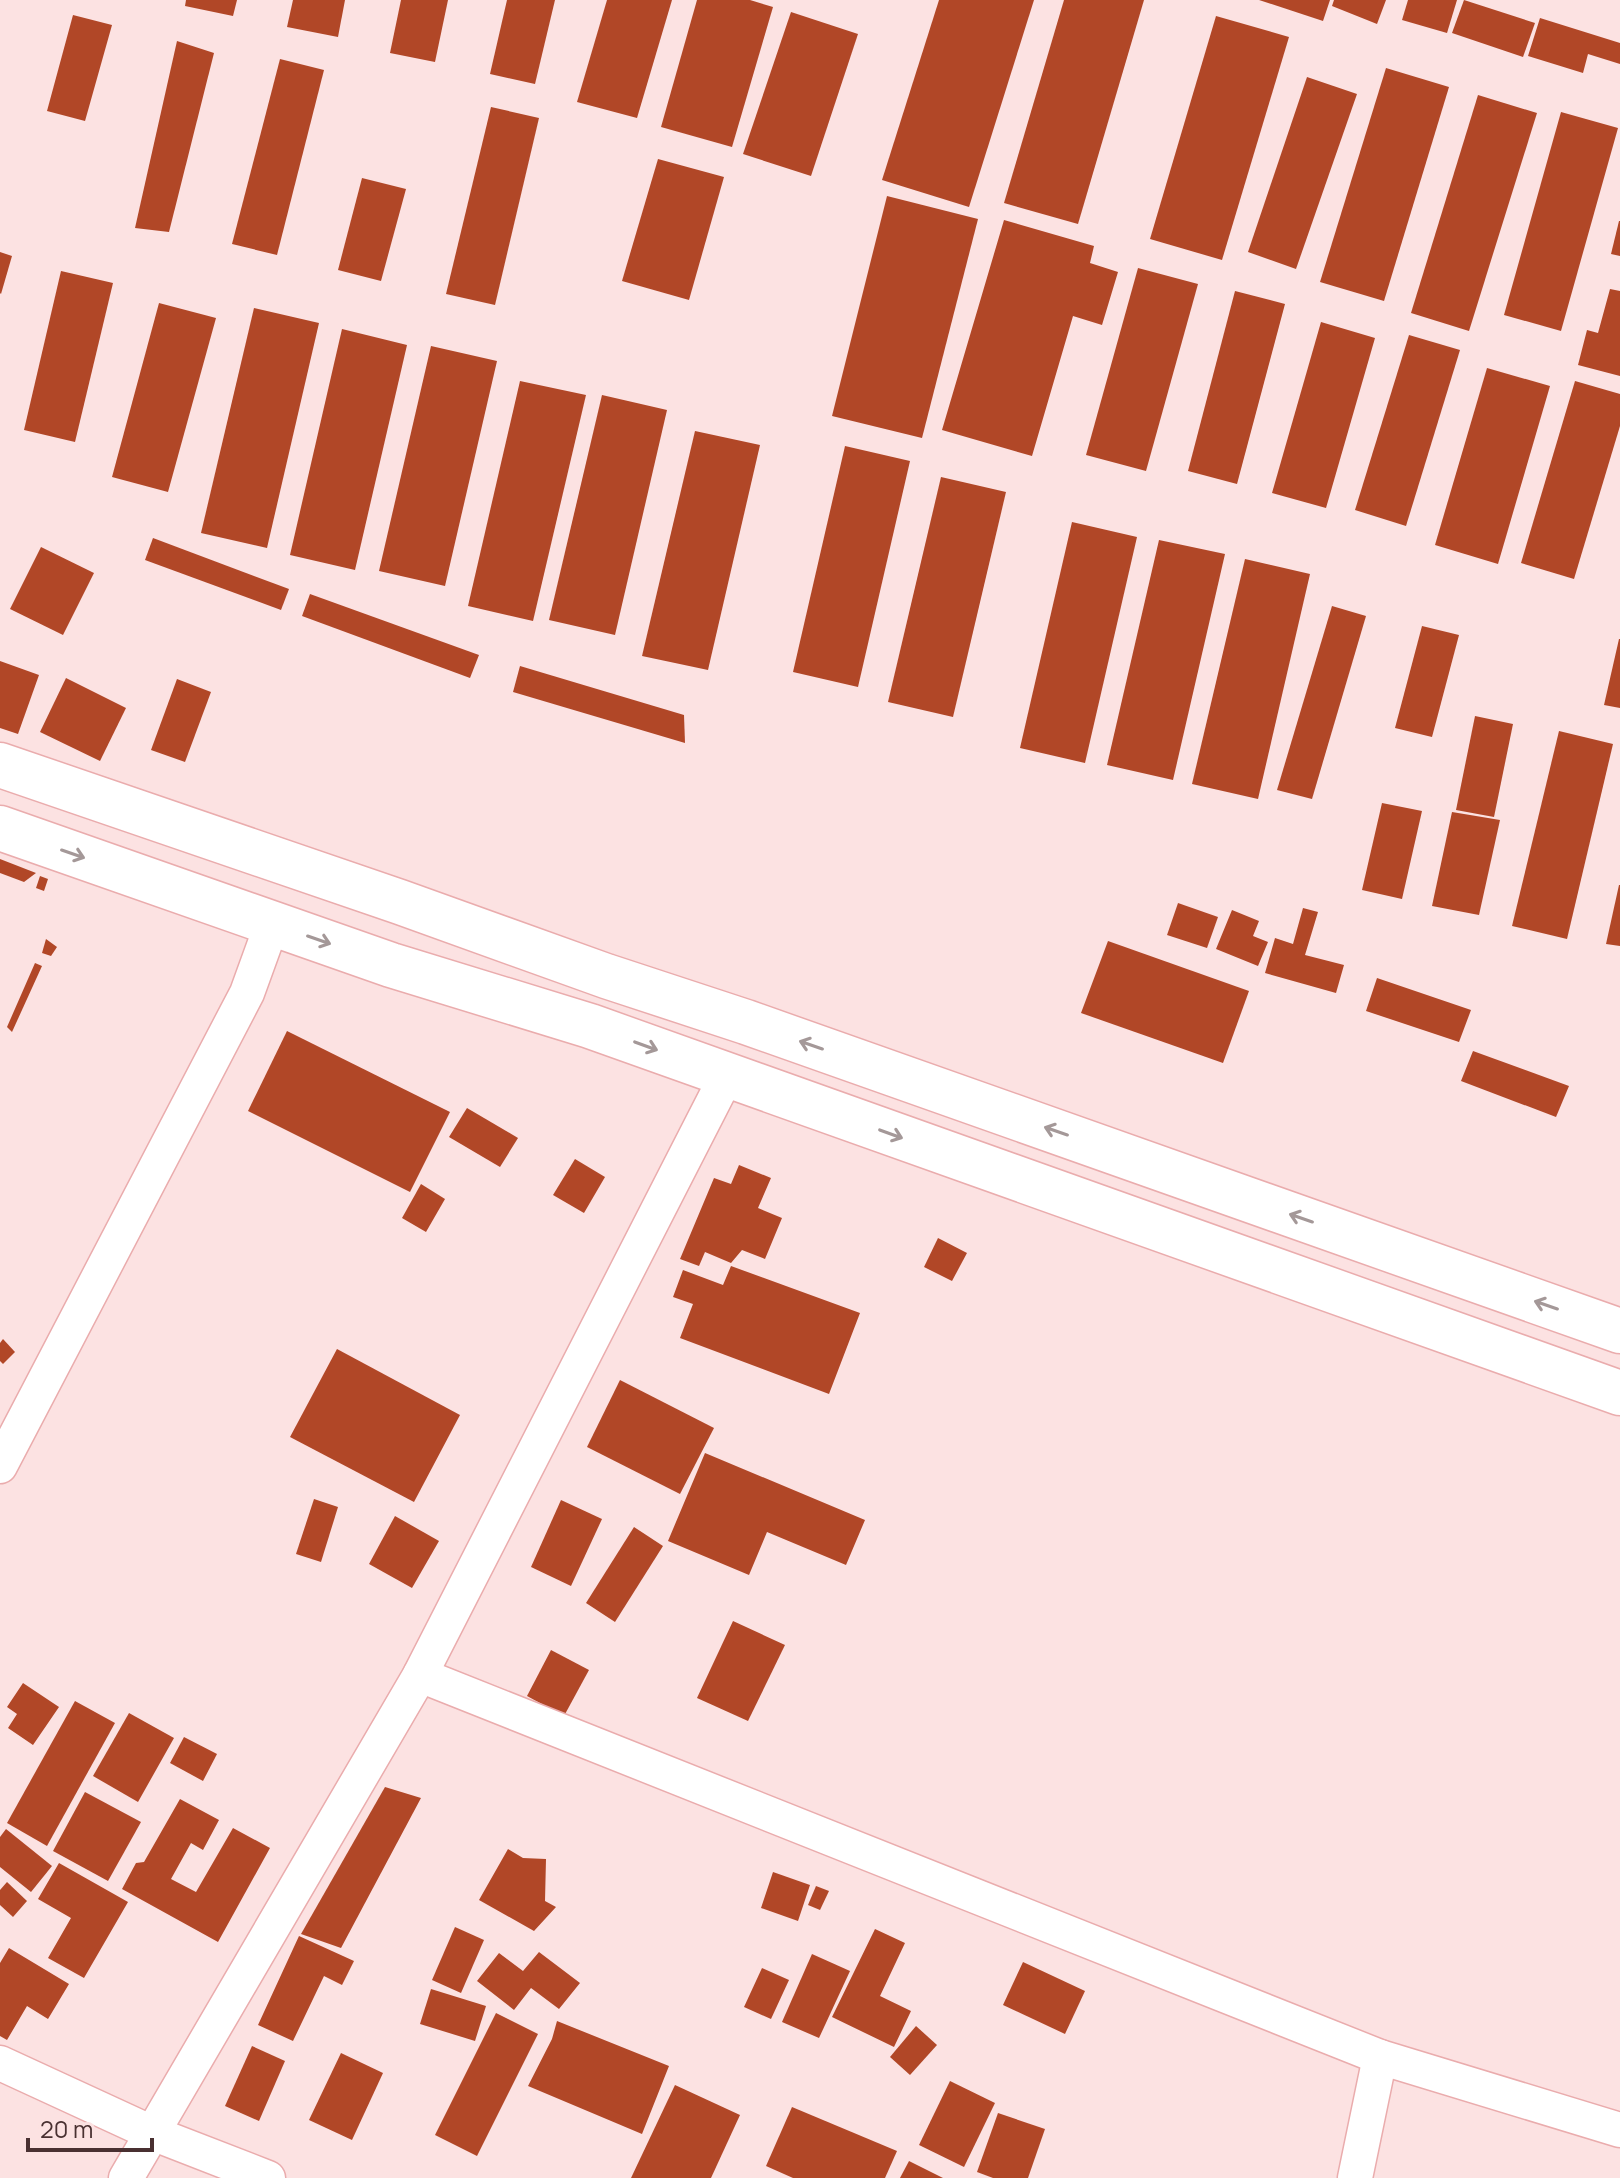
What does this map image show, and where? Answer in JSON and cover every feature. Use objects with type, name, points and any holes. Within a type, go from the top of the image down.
[{"type":"street","points":[[0,765],[746,1022],[1620,1331]]},
{"type":"street","points":[[0,828],[391,965],[590,1026],[1620,1393]]},
{"type":"street","points":[[0,1466],[247,993],[272,924]]},
{"type":"street","points":[[590,1026],[606,976]]},
{"type":"street","points":[[126,2178],[420,1675],[727,1075]]},
{"type":"street","points":[[420,1675],[1380,2057],[1620,2130]]},
{"type":"street","points":[[1355,2178],[1380,2057]]},
{"type":"street","points":[[0,2063],[152,2133],[268,2178]]},
{"type":"building","points":[[186,0],[237,0],[233,16],[185,6]]},
{"type":"building","points":[[293,0],[345,0],[338,37],[287,27]]},
{"type":"building","points":[[401,0],[448,0],[435,62],[390,53]]},
{"type":"building","points":[[507,0],[555,0],[535,84],[490,74]]},
{"type":"building","points":[[607,0],[672,0],[637,118],[577,102]]},
{"type":"building","points":[[697,0],[750,0],[773,7],[732,147],[661,127]]},
{"type":"building","points":[[939,0],[1034,0],[969,207],[882,180]]},
{"type":"building","points":[[1064,0],[1144,0],[1078,224],[1004,203]]},
{"type":"building","points":[[1259,0],[1330,0],[1323,21]]},
{"type":"building","points":[[1334,0],[1386,0],[1377,24],[1332,6]]},
{"type":"building","points":[[1408,0],[1457,0],[1447,33],[1402,20]]},
{"type":"building","points":[[1464,0],[1535,23],[1523,57],[1452,33]]},
{"type":"building","points":[[791,12],[858,34],[811,176],[743,154]]},
{"type":"building","points":[[73,15],[112,25],[85,121],[47,111]]},
{"type":"building","points":[[1216,16],[1289,37],[1222,260],[1150,239]]},
{"type":"building","points":[[1540,18],[1620,43],[1620,64],[1588,54],[1583,73],[1528,56]]},
{"type":"building","points":[[177,41],[214,53],[169,232],[135,228]]},
{"type":"building","points":[[280,59],[324,70],[277,255],[232,244]]},
{"type":"building","points":[[1386,68],[1449,87],[1384,301],[1320,282]]},
{"type":"building","points":[[1307,77],[1357,94],[1296,269],[1248,252]]},
{"type":"building","points":[[1478,95],[1537,113],[1469,331],[1411,313]]},
{"type":"building","points":[[491,107],[539,118],[495,305],[446,294]]},
{"type":"building","points":[[1561,112],[1618,128],[1561,331],[1504,315]]},
{"type":"building","points":[[658,159],[724,177],[689,300],[622,281]]},
{"type":"building","points":[[362,178],[406,189],[381,281],[338,270]]},
{"type":"building","points":[[887,196],[978,219],[922,438],[832,416]]},
{"type":"building","points":[[1004,220],[1094,246],[1090,263],[1118,272],[1102,325],[1073,316],[1032,456],[942,430]]},
{"type":"building","points":[[1620,221],[1620,256],[1611,254]]},
{"type":"building","points":[[0,252],[12,256],[1,294],[0,293]]},
{"type":"building","points":[[1138,268],[1198,284],[1146,471],[1086,455]]},
{"type":"building","points":[[61,271],[113,283],[75,442],[24,430]]},
{"type":"building","points":[[1610,289],[1620,291],[1620,376],[1578,365],[1587,330],[1598,333]]},
{"type":"building","points":[[1235,291],[1285,304],[1237,484],[1188,471]]},
{"type":"building","points":[[159,303],[216,318],[168,492],[112,477]]},
{"type":"building","points":[[254,308],[319,323],[267,548],[201,533]]},
{"type":"building","points":[[1321,322],[1375,338],[1326,508],[1272,493]]},
{"type":"building","points":[[342,329],[407,345],[355,570],[290,555]]},
{"type":"building","points":[[1409,335],[1460,350],[1406,526],[1355,510]]},
{"type":"building","points":[[431,346],[497,361],[445,586],[379,571]]},
{"type":"building","points":[[1487,368],[1550,386],[1498,564],[1435,545]]},
{"type":"building","points":[[520,381],[586,395],[533,621],[468,606]]},
{"type":"building","points":[[1575,381],[1620,394],[1620,426],[1574,579],[1521,563]]},
{"type":"building","points":[[602,395],[667,410],[615,635],[549,620]]},
{"type":"building","points":[[695,431],[760,445],[708,670],[642,656]]},
{"type":"building","points":[[845,446],[910,461],[858,687],[793,672]]},
{"type":"building","points":[[941,477],[1006,492],[953,717],[888,702]]},
{"type":"building","points":[[1072,522],[1137,537],[1085,763],[1020,748]]},
{"type":"building","points":[[153,538],[289,589],[281,610],[145,560]]},
{"type":"building","points":[[1159,540],[1225,554],[1173,780],[1107,765]]},
{"type":"building","points":[[41,547],[94,573],[63,635],[10,609]]},
{"type":"building","points":[[1245,559],[1310,574],[1258,799],[1192,784]]},
{"type":"building","points":[[310,594],[479,655],[470,678],[302,616]]},
{"type":"building","points":[[1332,606],[1366,616],[1312,799],[1277,790]]},
{"type":"building","points":[[1422,626],[1459,635],[1432,737],[1395,728]]},
{"type":"building","points":[[1620,639],[1620,708],[1604,705]]},
{"type":"building","points":[[0,661],[39,675],[18,734],[0,728]]},
{"type":"building","points":[[520,666],[684,715],[685,743],[513,692]]},
{"type":"building","points":[[66,678],[126,708],[100,761],[40,732]]},
{"type":"building","points":[[177,679],[211,692],[185,762],[151,750]]},
{"type":"building","points":[[1475,716],[1513,724],[1494,817],[1456,810]]},
{"type":"building","points":[[1559,731],[1613,744],[1567,939],[1512,926]]},
{"type":"building","points":[[1382,803],[1422,811],[1402,899],[1362,890]]},
{"type":"building","points":[[1452,812],[1500,820],[1479,915],[1432,906]]},
{"type":"building","points":[[0,859],[36,873],[24,882],[0,873]]},
{"type":"building","points":[[40,876],[48,879],[44,891],[36,888]]},
{"type":"building","points":[[1620,885],[1620,946],[1606,944]]},
{"type":"building","points":[[1178,903],[1218,917],[1207,948],[1167,935]]},
{"type":"building","points":[[1303,908],[1318,912],[1305,955],[1344,965],[1336,993],[1265,973],[1275,938],[1293,944]]},
{"type":"building","points":[[1232,910],[1259,921],[1253,936],[1268,942],[1258,966],[1216,949]]},
{"type":"building","points":[[46,939],[57,947],[51,956],[42,953]]},
{"type":"building","points":[[1108,941],[1249,991],[1223,1063],[1081,1013]]},
{"type":"building","points":[[35,963],[42,966],[12,1032],[7,1027]]},
{"type":"building","points":[[1377,978],[1471,1010],[1459,1042],[1366,1011]]},
{"type":"building","points":[[287,1031],[450,1112],[410,1192],[248,1111]]},
{"type":"building","points":[[1473,1051],[1569,1086],[1556,1117],[1461,1081]]},
{"type":"building","points":[[467,1108],[518,1138],[500,1167],[449,1137]]},
{"type":"building","points":[[575,1159],[605,1177],[584,1213],[553,1195]]},
{"type":"building","points":[[739,1165],[771,1178],[758,1208],[782,1218],[765,1259],[742,1250],[731,1263],[705,1252],[699,1266],[680,1259],[714,1178],[731,1184]]},
{"type":"building","points":[[421,1184],[445,1199],[426,1232],[402,1218]]},
{"type":"building","points":[[938,1238],[967,1253],[952,1281],[924,1267]]},
{"type":"building","points":[[731,1266],[860,1313],[829,1394],[680,1338],[693,1304],[673,1297],[683,1270],[723,1285]]},
{"type":"building","points":[[3,1339],[15,1352],[3,1364],[0,1361],[0,1343]]},
{"type":"building","points":[[337,1349],[460,1415],[414,1502],[290,1437]]},
{"type":"building","points":[[620,1380],[714,1428],[680,1494],[587,1447]]},
{"type":"building","points":[[705,1453],[865,1520],[846,1565],[767,1532],[749,1575],[668,1541]]},
{"type":"building","points":[[314,1499],[338,1507],[321,1562],[296,1554]]},
{"type":"building","points":[[561,1500],[602,1519],[571,1586],[531,1567]]},
{"type":"building","points":[[395,1516],[439,1541],[412,1588],[369,1564]]},
{"type":"building","points":[[634,1527],[663,1546],[615,1622],[586,1603]]},
{"type":"building","points":[[733,1621],[785,1645],[748,1721],[697,1698]]},
{"type":"building","points":[[551,1650],[589,1670],[564,1716],[527,1696]]},
{"type":"building","points":[[23,1683],[59,1707],[33,1745],[8,1728],[17,1714],[7,1707]]},
{"type":"building","points":[[75,1701],[115,1723],[47,1846],[7,1823]]},
{"type":"building","points":[[129,1713],[174,1738],[138,1802],[93,1776]]},
{"type":"building","points":[[184,1737],[217,1754],[203,1781],[170,1763]]},
{"type":"building","points":[[385,1787],[421,1798],[341,1948],[301,1934]]},
{"type":"building","points":[[85,1792],[141,1822],[108,1881],[53,1851]]},
{"type":"building","points":[[180,1799],[219,1820],[203,1850],[191,1843],[171,1879],[196,1892],[233,1828],[270,1848],[218,1942],[122,1889],[136,1863],[144,1862]]},
{"type":"building","points":[[6,1829],[52,1866],[31,1892],[0,1867],[0,1837]]},
{"type":"building","points":[[508,1849],[523,1858],[546,1859],[545,1901],[556,1907],[534,1931],[479,1900]]},
{"type":"building","points":[[59,1863],[128,1902],[84,1978],[48,1958],[71,1918],[38,1899]]},
{"type":"building","points":[[773,1872],[810,1885],[798,1921],[761,1908]]},
{"type":"building","points":[[7,1882],[27,1901],[13,1917],[0,1905],[0,1890]]},
{"type":"building","points":[[816,1886],[829,1891],[820,1910],[808,1905]]},
{"type":"building","points":[[455,1927],[484,1940],[461,1993],[432,1980]]},
{"type":"building","points":[[875,1929],[905,1943],[880,1996],[911,2011],[894,2047],[832,2017]]},
{"type":"building","points":[[299,1936],[354,1961],[342,1985],[324,1976],[293,2041],[258,2025]]},
{"type":"building","points":[[9,1948],[69,1984],[48,2019],[27,2006],[7,2040],[0,2036],[0,1963]]},
{"type":"building","points":[[539,1952],[580,1983],[559,2009],[531,1988],[514,2010],[477,1981],[499,1953],[523,1971]]},
{"type":"building","points":[[812,1954],[850,1971],[819,2038],[782,2022]]},
{"type":"building","points":[[1023,1962],[1085,1991],[1065,2034],[1003,2005]]},
{"type":"building","points":[[762,1968],[789,1980],[771,2019],[744,2007]]},
{"type":"building","points":[[431,1989],[486,2006],[475,2041],[420,2024]]},
{"type":"building","points":[[496,2013],[538,2034],[477,2156],[435,2135]]},
{"type":"building","points":[[557,2021],[669,2066],[642,2134],[528,2086],[552,2039]]},
{"type":"building","points":[[916,2026],[937,2045],[910,2075],[890,2057]]},
{"type":"building","points":[[252,2046],[285,2061],[259,2121],[225,2106]]},
{"type":"building","points":[[341,2053],[383,2073],[352,2140],[309,2120]]},
{"type":"building","points":[[950,2081],[995,2103],[964,2167],[919,2145]]},
{"type":"building","points":[[675,2085],[740,2115],[711,2178],[631,2178]]},
{"type":"building","points":[[792,2107],[897,2151],[885,2178],[793,2178],[766,2166]]},
{"type":"building","points":[[998,2113],[1045,2129],[1028,2178],[993,2178],[977,2172]]},
{"type":"building","points":[[909,2161],[943,2178],[900,2178]]}]
